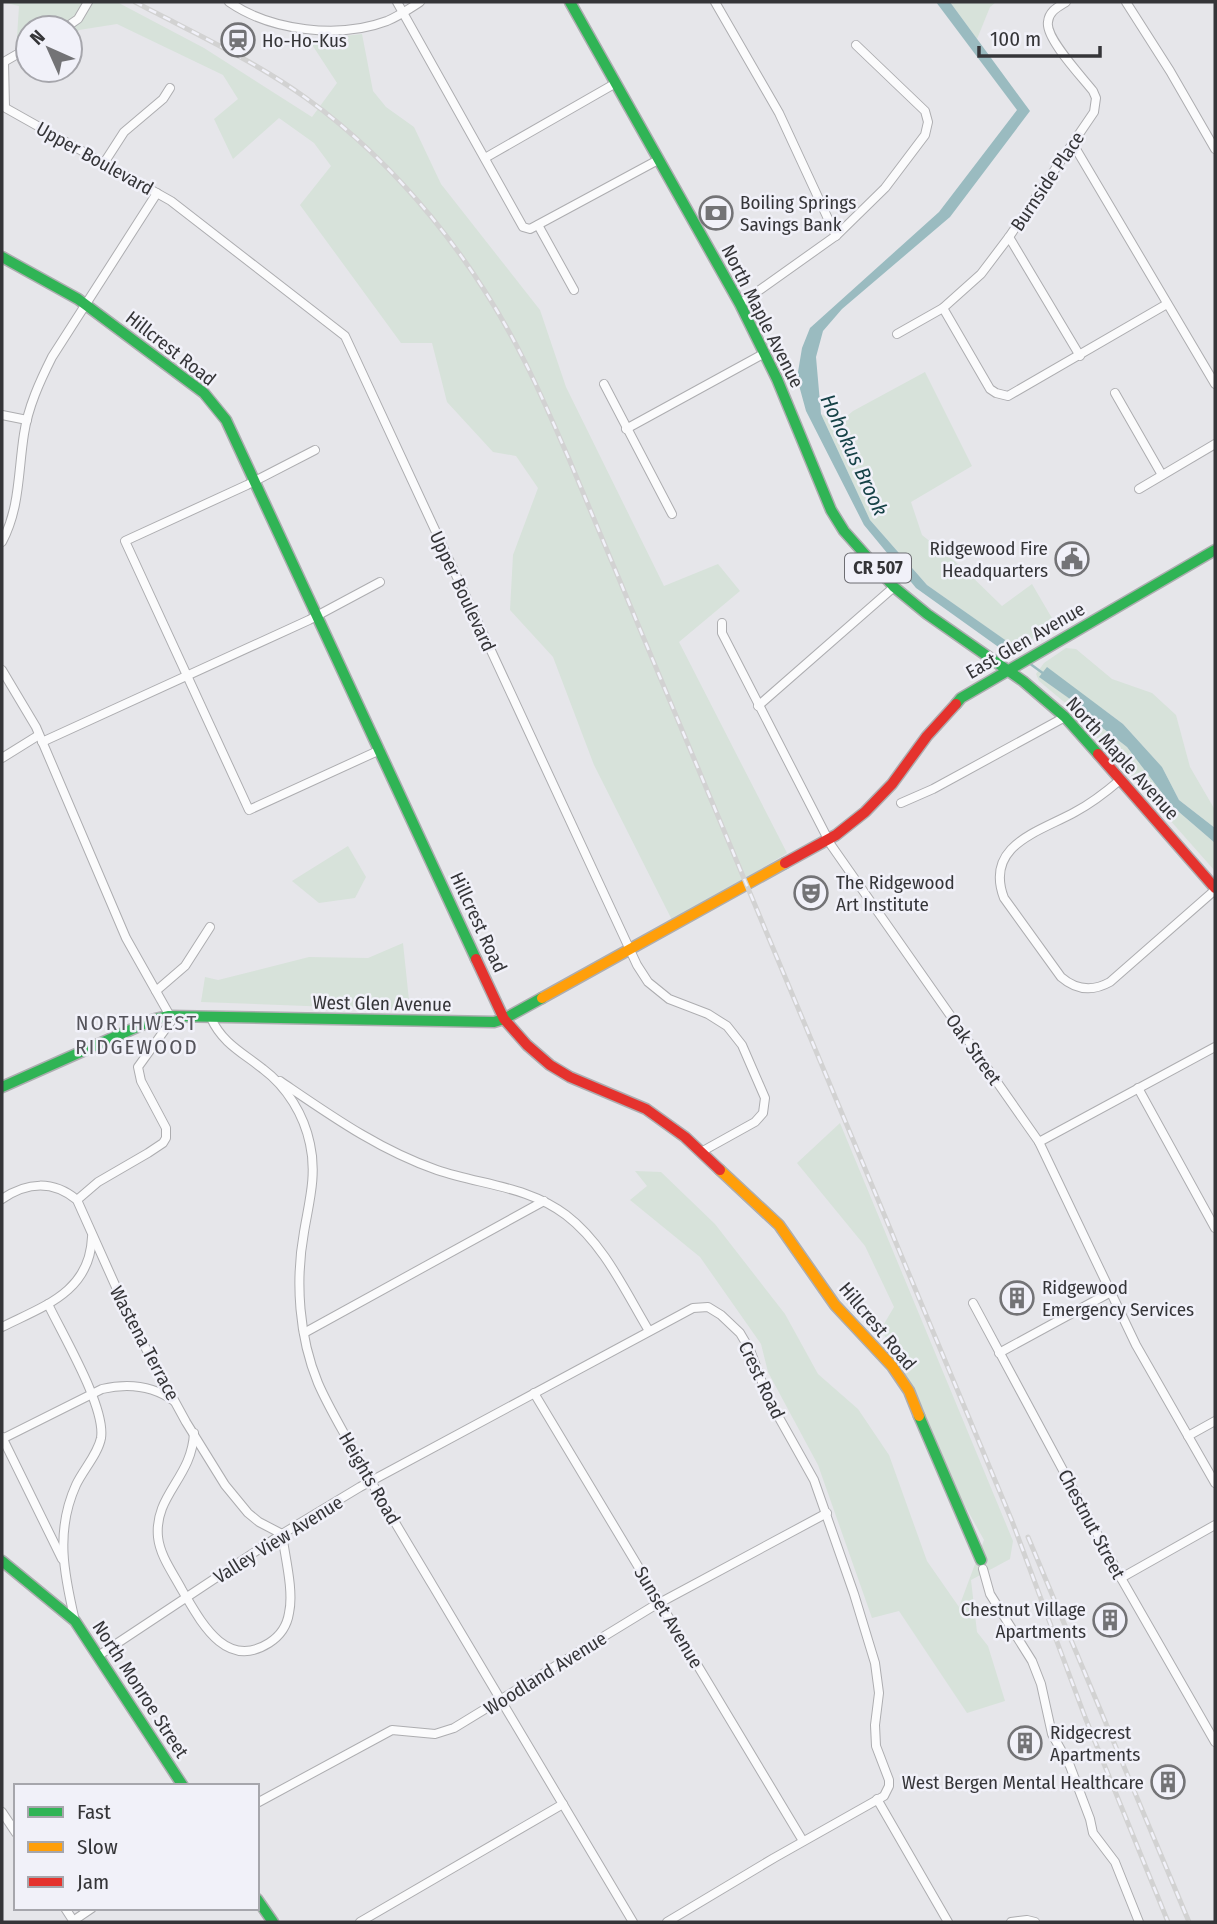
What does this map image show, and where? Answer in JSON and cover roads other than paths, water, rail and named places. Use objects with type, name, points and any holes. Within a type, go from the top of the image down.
[{"type":"street","points":[[229,2],[259,18],[294,28],[313,30],[373,26],[420,2]]},
{"type":"street","points":[[397,2],[523,227],[530,229],[658,160]]},
{"type":"street","name":"North Maple Avenue","points":[[570,2],[740,304],[765,353],[831,510],[844,531],[894,587],[927,614],[1014,668],[1065,717],[1215,889]]},
{"type":"street","points":[[715,2],[779,113],[836,236]]},
{"type":"street","name":"Burnside Place","points":[[897,334],[943,308],[981,274],[1092,117],[1096,106],[1093,91],[1049,33],[1050,14],[1066,2]]},
{"type":"street","points":[[1126,2],[1215,149]]},
{"type":"street","points":[[740,304],[836,236],[895,177],[917,148],[928,127],[922,107],[856,46]]},
{"type":"street","points":[[3,62],[3,106]]},
{"type":"street","points":[[485,158],[616,83]]},
{"type":"street","points":[[104,163],[124,132],[163,99],[170,88]]},
{"type":"street","name":"Upper Boulevard","points":[[3,106],[171,201],[345,337],[630,950],[648,982],[658,991],[682,1005],[718,1019],[736,1035],[742,1045],[765,1098],[765,1105],[760,1118],[701,1152]]},
{"type":"street","points":[[1073,144],[1215,384]]},
{"type":"street","points":[[2,542],[15,510],[27,420],[34,397],[52,357],[157,193]]},
{"type":"street","points":[[538,225],[574,290]]},
{"type":"street","points":[[1009,237],[1080,356]]},
{"type":"street","name":"Hillcrest Road","points":[[2,257],[85,304],[204,393],[226,420],[504,1019],[527,1045],[550,1065],[570,1077],[646,1109],[672,1127],[779,1225],[835,1305],[901,1379],[916,1405],[982,1565]]},
{"type":"street","points":[[943,308],[990,389],[1002,396],[1015,394],[1167,304]]},
{"type":"street","points":[[626,429],[765,353]]},
{"type":"street","points":[[604,384],[672,514]]},
{"type":"street","points":[[1115,393],[1162,475]]},
{"type":"street","points":[[2,415],[27,420]]},
{"type":"street","points":[[1139,489],[1215,444]]},
{"type":"street","points":[[316,450],[125,541],[249,810],[380,750]]},
{"type":"street","name":"East Glen Avenue","points":[[743,887],[828,840],[865,812],[961,698],[1215,550]]},
{"type":"street","points":[[2,758],[41,738],[187,676],[380,582]]},
{"type":"street","points":[[758,706],[894,587]]},
{"type":"street","name":"Oak Street","points":[[722,623],[722,633],[828,840],[1039,1142],[1136,1345],[1215,1483]]},
{"type":"street","points":[[2,670],[41,738],[126,938],[172,1017],[138,1067],[141,1081],[166,1128],[163,1143],[97,1182],[77,1200],[61,1189],[40,1185],[20,1188],[2,1199]]},
{"type":"street","points":[[901,803],[933,789],[1065,717]]},
{"type":"street","points":[[1120,780],[1077,811],[1015,845],[1008,851],[1000,869],[1000,888],[1004,898],[1061,977],[1076,987],[1085,989],[1094,989],[1110,982],[1215,889]]},
{"type":"street","name":"West Glen Avenue","points":[[2,1087],[155,1019],[172,1017],[494,1022],[504,1019],[743,887]]},
{"type":"street","points":[[156,991],[185,966],[210,927]]},
{"type":"street","name":"Heights Road","points":[[211,1018],[221,1036],[231,1046],[270,1074],[281,1086],[299,1113],[308,1136],[313,1160],[312,1192],[299,1278],[304,1333],[317,1380],[370,1482],[633,1922]]},
{"type":"street","points":[[1039,1142],[1215,1047]]},
{"type":"street","points":[[270,1074],[352,1130],[400,1155],[436,1170],[521,1191],[544,1201],[572,1220],[598,1247],[649,1331]]},
{"type":"street","points":[[1138,1088],[1215,1228]]},
{"type":"street","name":"Wastena Terrace","points":[[77,1200],[120,1298],[194,1433],[234,1497],[259,1522],[282,1534]]},
{"type":"street","points":[[304,1333],[544,1201]]},
{"type":"street","points":[[2,1327],[48,1304],[69,1290],[84,1271],[91,1249],[92,1230]]},
{"type":"street","points":[[999,1353],[1111,1292]]},
{"type":"street","name":"Chestnut Street","points":[[973,1303],[1121,1578],[1215,1742]]},
{"type":"street","points":[[48,1304],[91,1394],[100,1424],[101,1438],[69,1503],[65,1521],[63,1561],[75,1621]]},
{"type":"street","name":"Crest Road","points":[[649,1331],[700,1306],[715,1310],[740,1333],[750,1350],[768,1398],[809,1469],[854,1594],[878,1678],[874,1736],[889,1786],[884,1796],[877,1800]]},
{"type":"street","name":"Valley View Avenue","points":[[98,1656],[282,1534],[370,1482],[649,1331]]},
{"type":"street","points":[[63,1561],[2,1438],[91,1394],[116,1386],[138,1385],[162,1393],[176,1403]]},
{"type":"street","name":"Sunset Avenue","points":[[534,1393],[803,1841]]},
{"type":"street","points":[[1188,1436],[1215,1421]]},
{"type":"street","points":[[194,1433],[188,1463],[164,1502],[158,1524],[158,1537],[164,1559],[205,1627],[222,1644],[246,1650],[264,1646],[273,1641],[285,1627],[290,1608],[282,1534]]},
{"type":"street","name":"Woodland Avenue","points":[[259,1802],[383,1733],[400,1730],[425,1734],[444,1732],[660,1602],[827,1513]]},
{"type":"street","points":[[1121,1578],[1215,1525]]},
{"type":"street","name":"North Monroe Street","points":[[2,1561],[75,1621],[182,1784]]},
{"type":"street","points":[[982,1565],[990,1594],[1031,1661],[1041,1684],[1052,1734],[1070,1766],[1093,1833],[1115,1862],[1139,1922]]},
{"type":"street","points":[[667,1922],[877,1800],[948,1922]]},
{"type":"street","points":[[360,1922],[563,1804]]},
{"type":"street","points":[[2,1812],[14,1830]]},
{"type":"street","points":[[259,1902],[273,1922]]},
{"type":"street","points":[[74,1921],[89,1910]]},
{"type":"street","points":[[1011,1922],[1035,1922]]},
{"type":"water","points":[[936,2],[950,2],[1030,111],[950,217],[842,309],[823,331],[816,357],[821,414],[870,520],[927,585],[1021,651],[1011,656],[916,588],[864,525],[806,411],[797,378],[802,348],[810,328],[939,212],[1017,110]]},
{"type":"water","points":[[1047,667],[1123,724],[1162,767],[1179,800],[1215,828],[1215,843],[1172,806],[1127,747],[1095,722],[1084,709],[1039,677]]},
{"type":"waterway","name":"Hohokus Brook","points":[[1029,663],[1044,674]]},
{"type":"railway","points":[[135,2],[265,71],[340,124],[403,184],[431,217],[458,251],[505,324],[569,459],[1012,1521],[1085,1717],[1168,1922]]},
{"type":"railway","points":[[1028,1537],[1189,1922]]},
{"type":"place","name":"Ho-Ho-Kus","points":[[238,40]]},
{"type":"place","name":"Boiling Springs Savings Bank","points":[[716,213]]},
{"type":"place","name":"Ridgewood Fire Headquarters","points":[[1072,559]]},
{"type":"place","name":"The Ridgewood Art Institute","points":[[811,893]]},
{"type":"place","name":"Ridgewood Emergency Services","points":[[1017,1298]]},
{"type":"place","name":"Chestnut Village Apartments","points":[[1110,1620]]},
{"type":"place","name":"Ridgecrest Apartments","points":[[1025,1743]]},
{"type":"place","name":"West Bergen Mental Healthcare","points":[[1168,1782]]},
{"type":"district","name":"NORTHWEST RIDGEWOOD","points":[[137,1035]]}]
